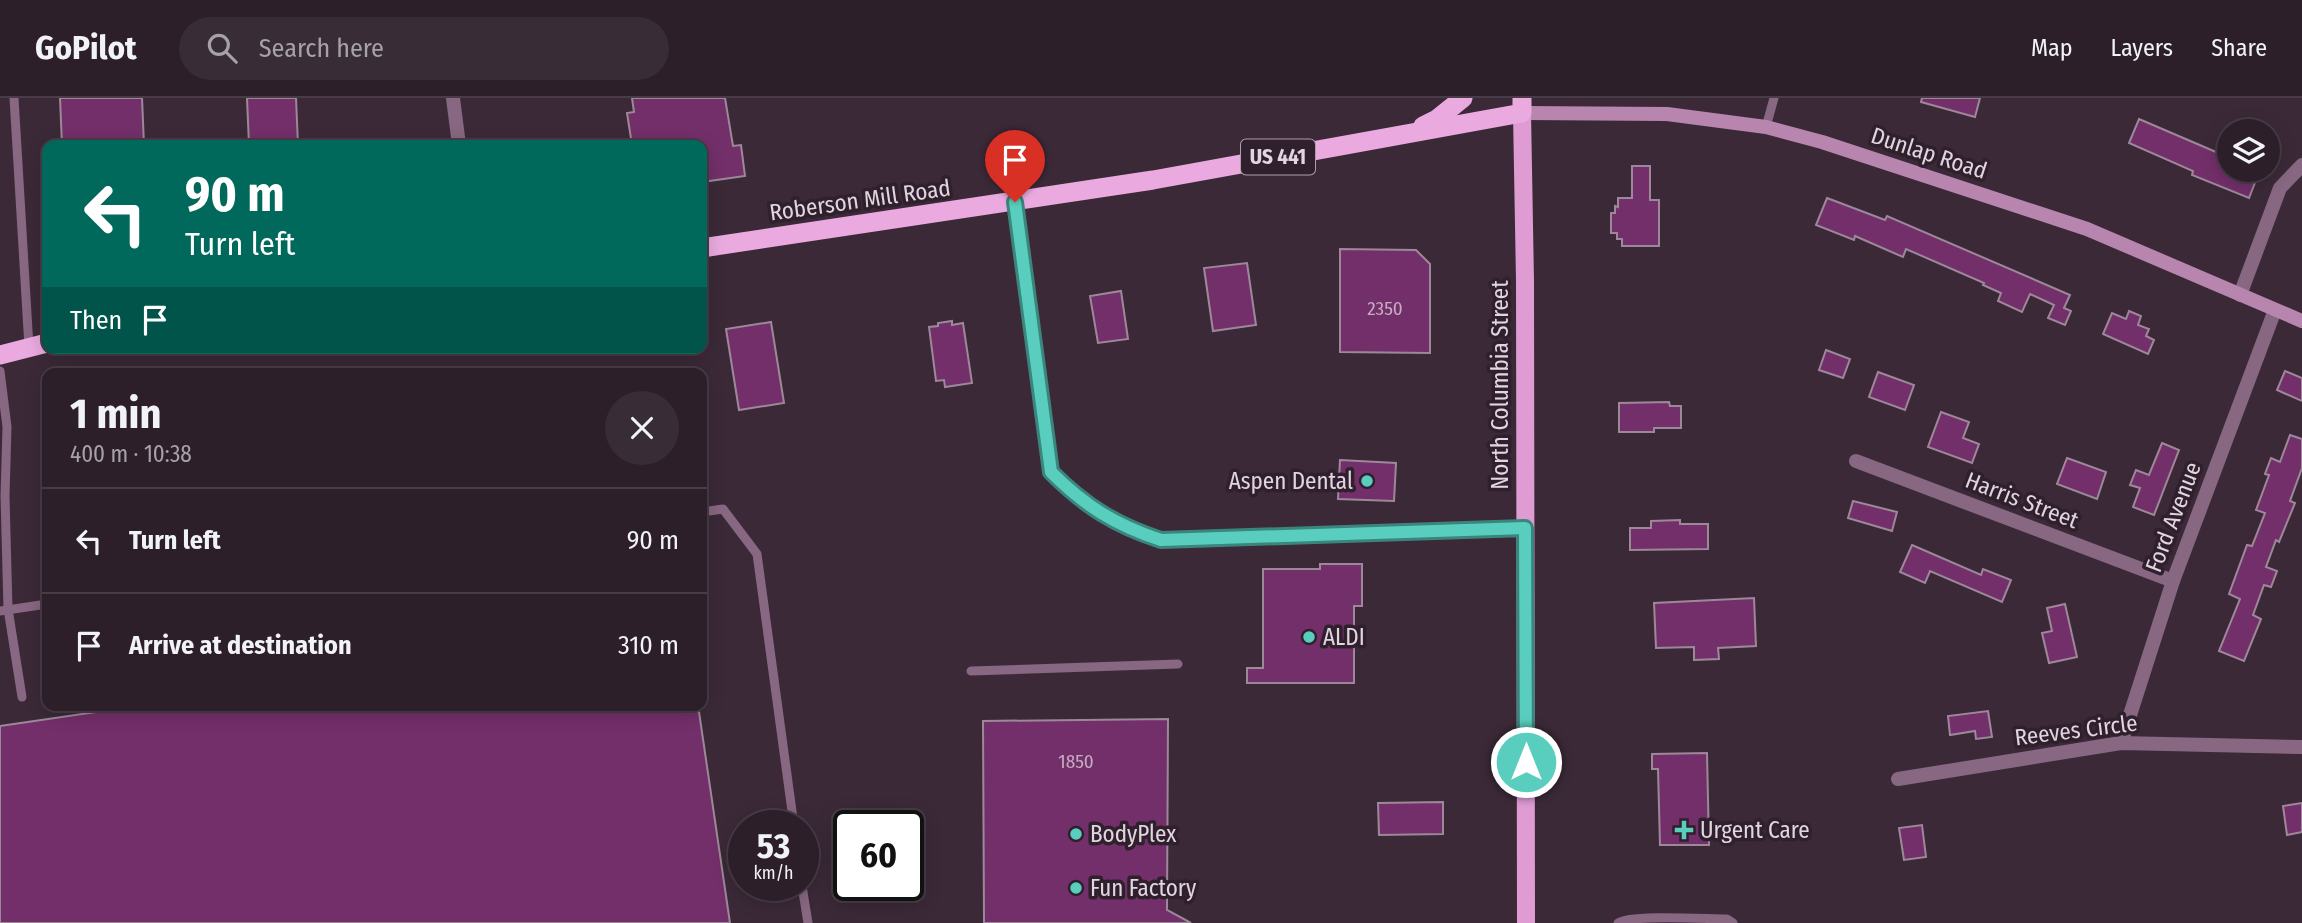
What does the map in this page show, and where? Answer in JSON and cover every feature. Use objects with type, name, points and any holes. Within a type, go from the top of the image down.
[{"type":"highway","name":"US 441","points":[[1403,135],[1437,119],[1463,98]]},
{"type":"highway","name":"Roberson Mill Road","points":[[707,246],[1153,180],[1403,135],[1522,106]]},
{"type":"highway","points":[[0,355],[38,345]]},
{"type":"main road","name":"Dunlap Road","points":[[1522,106],[1667,114],[1766,127],[1834,146],[2087,229],[2302,321]]},
{"type":"main road","name":"North Columbia Street","points":[[1522,106],[1525,923]]},
{"type":"street","points":[[453,98],[458,140]]},
{"type":"street","points":[[2240,295],[2280,188],[2302,165]]},
{"type":"street","name":"Ford Avenue","points":[[2120,743],[2173,581],[2275,310]]},
{"type":"street","name":"Harris Street","points":[[1856,461],[2173,581]]},
{"type":"street","name":"Reeves Circle","points":[[1898,779],[2120,743],[2302,747]]},
{"type":"lane","points":[[14,98],[38,345]]},
{"type":"lane","points":[[1766,127],[1774,98]]},
{"type":"lane","points":[[1015,202],[1051,472],[1074,495],[1126,528],[1161,540],[1525,528]]},
{"type":"lane","points":[[0,371],[7,427],[4,610],[22,697]]},
{"type":"lane","points":[[707,511],[723,509],[757,554],[792,810]]},
{"type":"lane","points":[[4,610],[42,605]]},
{"type":"lane","points":[[971,671],[1178,664]]},
{"type":"lane","points":[[805,901],[808,923]]},
{"type":"lane","points":[[1618,923],[1622,920],[1649,919],[1727,919],[1733,923]]},
{"type":"building","points":[[60,98],[142,98],[144,140],[62,140]]},
{"type":"building","points":[[247,98],[296,98],[298,140],[249,140]]},
{"type":"building","points":[[632,98],[725,98],[733,146],[741,145],[745,176],[707,181],[707,140],[631,140],[627,113],[634,112]]},
{"type":"building","points":[[1922,98],[1980,98],[1975,117],[1921,102]]},
{"type":"building","points":[[2139,119],[2217,152],[2217,182],[2255,182],[2249,198],[2192,175],[2193,171],[2129,143]]},
{"type":"building","points":[[1632,166],[1650,166],[1650,200],[1659,200],[1659,246],[1622,246],[1622,239],[1617,239],[1617,233],[1611,233],[1611,213],[1615,213],[1615,206],[1618,207],[1618,198],[1632,198]]},
{"type":"building","points":[[1827,198],[1885,220],[1887,216],[2070,295],[2064,308],[2071,311],[2065,325],[2048,318],[2054,305],[2030,294],[2022,312],[1998,301],[2001,293],[1983,285],[1984,283],[1906,249],[1903,257],[1855,236],[1854,240],[1816,225]]},
{"type":"building","points":[[1340,249],[1416,250],[1430,264],[1430,353],[1340,352]]},
{"type":"building","points":[[1247,263],[1256,325],[1213,331],[1204,268]]},
{"type":"building","points":[[1121,291],[1128,339],[1098,343],[1090,296]]},
{"type":"building","points":[[2129,311],[2141,316],[2138,325],[2149,329],[2146,336],[2154,340],[2148,354],[2103,334],[2112,313],[2126,319]]},
{"type":"building","points":[[952,321],[952,325],[963,323],[972,383],[945,387],[944,380],[936,381],[929,327]]},
{"type":"building","points":[[771,322],[784,403],[739,410],[726,329]]},
{"type":"building","points":[[1826,350],[1850,359],[1843,378],[1819,370]]},
{"type":"building","points":[[2285,371],[2302,378],[2302,401],[2277,390]]},
{"type":"building","points":[[1878,372],[1914,385],[1905,410],[1869,397]]},
{"type":"building","points":[[1669,402],[1670,406],[1681,406],[1681,428],[1654,428],[1654,432],[1619,432],[1619,403]]},
{"type":"building","points":[[1941,412],[1969,422],[1963,438],[1979,444],[1972,463],[1928,447]]},
{"type":"building","points":[[2290,435],[2302,439],[2302,468],[2290,501],[2295,503],[2266,567],[2277,571],[2271,587],[2264,585],[2253,615],[2261,619],[2244,661],[2219,651],[2240,599],[2229,594],[2247,545],[2252,546],[2265,513],[2256,510],[2269,475],[2265,474],[2271,458],[2280,462]]},
{"type":"building","points":[[2162,443],[2179,450],[2154,515],[2133,507],[2140,488],[2130,485],[2136,470],[2149,475]]},
{"type":"building","points":[[2067,458],[2106,472],[2097,499],[2057,484]]},
{"type":"building","name":"Aspen Dental","points":[[1340,460],[1396,463],[1394,501],[1338,499]]},
{"type":"building","points":[[1853,501],[1897,512],[1892,531],[1848,518]]},
{"type":"building","points":[[1680,520],[1680,524],[1708,524],[1708,549],[1630,550],[1630,528],[1651,528],[1651,521]]},
{"type":"building","points":[[1912,545],[1981,575],[1983,569],[2011,580],[2002,602],[1930,571],[1925,583],[1900,572]]},
{"type":"building","name":"ALDI","points":[[1320,564],[1362,564],[1362,606],[1354,606],[1354,683],[1247,683],[1247,668],[1263,668],[1263,569],[1320,569]]},
{"type":"building","points":[[1754,598],[1756,646],[1718,648],[1719,659],[1694,660],[1694,647],[1656,648],[1654,603]]},
{"type":"building","points":[[2065,604],[2077,657],[2049,663],[2042,633],[2052,631],[2047,608]]},
{"type":"building","points":[[103,711],[699,711],[730,923],[0,923],[0,726]]},
{"type":"building","points":[[1988,711],[1992,737],[1976,739],[1975,731],[1950,735],[1948,716]]},
{"type":"building","points":[[1168,719],[1167,910],[1191,923],[984,923],[983,721]]},
{"type":"building","points":[[1707,753],[1709,845],[1660,845],[1658,769],[1652,769],[1652,754]]},
{"type":"building","points":[[1443,802],[1443,834],[1379,835],[1378,803]]},
{"type":"building","points":[[2302,803],[2302,832],[2287,835],[2283,806]]},
{"type":"building","points":[[1922,825],[1926,857],[1904,860],[1899,828]]},
{"type":"place","name":"Aspen Dental","points":[[1367,481]]},
{"type":"place","name":"ALDI","points":[[1309,637]]},
{"type":"place","name":"Urgent Care","points":[[1684,830]]},
{"type":"place","name":"BodyPlex","points":[[1076,834]]},
{"type":"place","name":"Fun Factory","points":[[1076,888]]},
{"type":"route","points":[[1015,202],[1051,472],[1074,495],[1126,528],[1161,540],[1525,528],[1526,762]]}]
